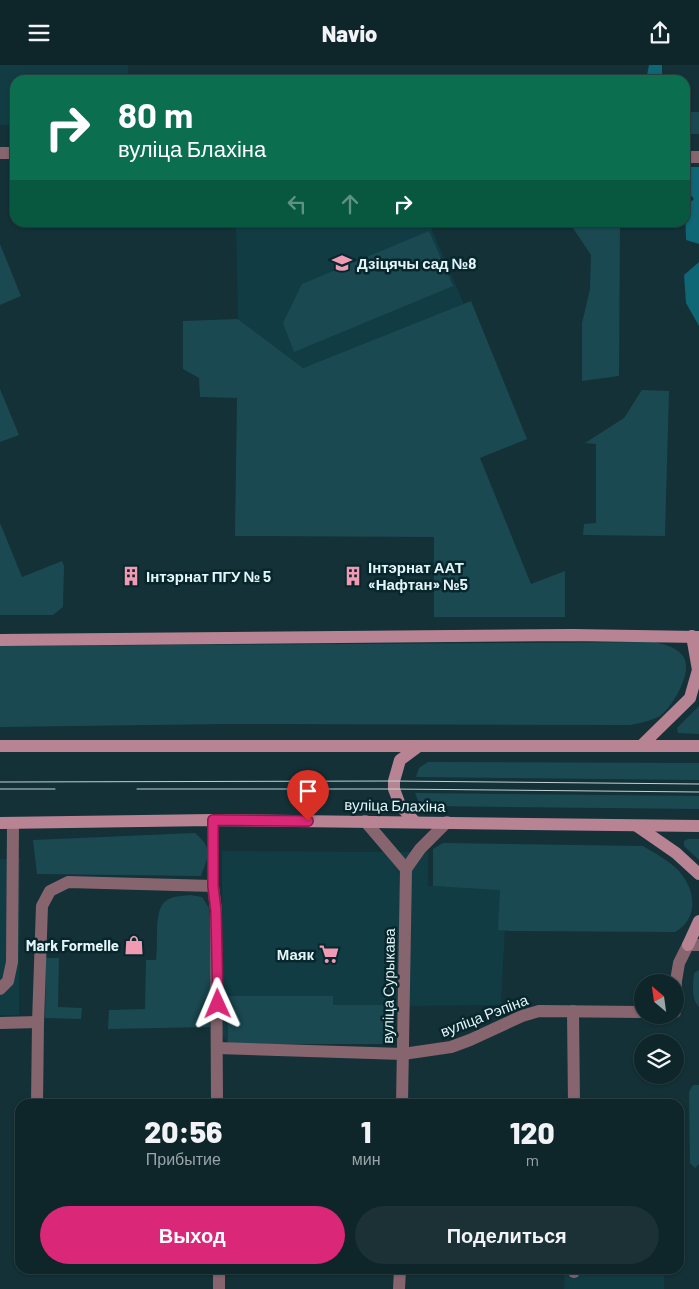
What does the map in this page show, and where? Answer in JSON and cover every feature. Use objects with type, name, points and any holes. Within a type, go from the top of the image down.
[{"type":"main road","points":[[0,640],[572,635],[696,636],[698,671],[690,698],[641,746]]},
{"type":"main road","points":[[0,746],[699,746]]},
{"type":"main road","points":[[414,821],[400,805],[394,789],[394,781],[400,761],[419,746]]},
{"type":"main road","name":"вуліца Блахіна","points":[[6,823],[213,820],[699,826]]},
{"type":"main road","points":[[637,826],[676,853],[699,875]]},
{"type":"main road","points":[[693,945],[699,921]]},
{"type":"street","points":[[213,820],[218,1099]]},
{"type":"street","points":[[366,821],[406,869],[420,849],[447,823]]},
{"type":"street","points":[[0,989],[8,981],[12,962],[6,823]]},
{"type":"street","name":"вуліца Сурыкава","points":[[402,1099],[406,869]]},
{"type":"street","points":[[37,1099],[42,905],[50,891],[68,882],[213,886]]},
{"type":"street","points":[[677,974],[679,963],[693,945]]},
{"type":"street","name":"вуліца Рэпіна","points":[[217,1048],[403,1054],[451,1047],[522,1016],[540,1011],[634,1011]]},
{"type":"street","points":[[573,1011],[574,1099]]},
{"type":"street","points":[[0,1023],[38,1022]]},
{"type":"street","points":[[219,1274],[219,1289]]},
{"type":"street","points":[[399,1289],[400,1274]]},
{"type":"shaded area","points":[[0,65],[128,65],[128,75],[10,75],[10,125],[0,125]]},
{"type":"shaded area","points":[[649,65],[662,65],[662,75],[647,75]]},
{"type":"shaded area","points":[[690,112],[699,112],[699,134],[690,134]]},
{"type":"shaded area","points":[[690,167],[699,167],[699,244],[686,240],[686,227],[690,227],[690,203],[694,199],[690,195]]},
{"type":"shaded area","name":"Дзіцячы сад №8","points":[[236,227],[431,227],[464,304],[303,368],[238,319]]},
{"type":"shaded area","points":[[620,227],[619,376],[582,381],[582,323],[590,289],[591,255],[573,228]]},
{"type":"shaded area","points":[[429,231],[453,286],[294,352],[283,323],[302,284]]},
{"type":"shaded area","points":[[0,244],[21,296],[0,305]]},
{"type":"shaded area","points":[[699,262],[699,326],[686,303],[684,275]]},
{"type":"shaded area","points":[[471,301],[527,439],[480,458],[531,584],[565,571],[565,617],[434,617],[434,537],[235,536],[237,398],[200,397],[199,378],[183,369],[183,321],[238,319],[303,368]]},
{"type":"shaded area","points":[[0,389],[19,435],[0,442]]},
{"type":"shaded area","points":[[642,390],[669,391],[665,536],[583,535],[584,524],[596,523],[596,444],[585,443],[624,418]]},
{"type":"shaded area","points":[[0,523],[22,577],[62,561],[64,566],[63,607],[53,615],[0,615]]},
{"type":"shaded area","points":[[655,642],[666,645],[680,653],[684,658],[686,672],[679,691],[663,714],[649,721],[630,725],[226,724],[0,727],[0,646]]},
{"type":"shaded area","points":[[699,706],[699,734],[678,733],[677,728]]},
{"type":"shaded area","points":[[428,762],[699,763],[699,780],[416,777],[419,768]]},
{"type":"shaded area","points":[[415,793],[699,796],[699,809],[427,806],[419,803]]},
{"type":"shaded area","points":[[195,833],[205,844],[208,853],[201,876],[37,874],[33,840]]},
{"type":"shaded area","points":[[699,839],[699,860],[684,846],[684,841]]},
{"type":"shaded area","points":[[443,843],[643,846],[671,864],[685,879],[692,895],[691,912],[688,920],[675,932],[498,930],[500,890],[433,886],[433,849]]},
{"type":"shaded area","points":[[222,851],[428,852],[428,886],[507,888],[501,1005],[396,1006],[395,1031],[392,1044],[228,1044],[223,1036]]},
{"type":"shaded area","points":[[20,858],[19,1015],[0,1015],[0,859]]},
{"type":"shaded area","points":[[190,895],[202,897],[209,908],[212,931],[210,1027],[108,1029],[109,1010],[145,1009],[146,960],[156,960],[159,912],[168,899]]},
{"type":"shaded area","points":[[46,958],[59,958],[58,1007],[82,1008],[81,1019],[45,1018]]},
{"type":"shaded area","points":[[699,970],[699,1007],[696,1004],[693,987],[694,973]]},
{"type":"shaded area","points":[[228,996],[333,996],[333,1005],[395,1005],[395,1031],[392,1044],[228,1044]]},
{"type":"shaded area","points":[[693,1085],[699,1085],[699,1164],[695,1168],[690,1163],[689,1092]]},
{"type":"shaded area","points":[[565,1274],[665,1274],[664,1289],[564,1289]]},
{"type":"tram line","points":[[0,782],[394,781],[699,784]]},
{"type":"tram line","points":[[0,789],[55,789]]},
{"type":"tram line","points":[[137,789],[699,792]]},
{"type":"place","name":"Дзіцячы сад №8","points":[[342,263]]},
{"type":"place","name":"Інтэрнат ПГУ № 5","points":[[131,576]]},
{"type":"place","name":"Інтэрнат ААТ «Нафтан» №5","points":[[353,576]]},
{"type":"place","name":"Mark Formelle","points":[[134,945]]},
{"type":"place","name":"Маяк","points":[[329,954]]},
{"type":"route","points":[[218,1004],[216,911],[213,886],[213,820],[308,821]]}]
